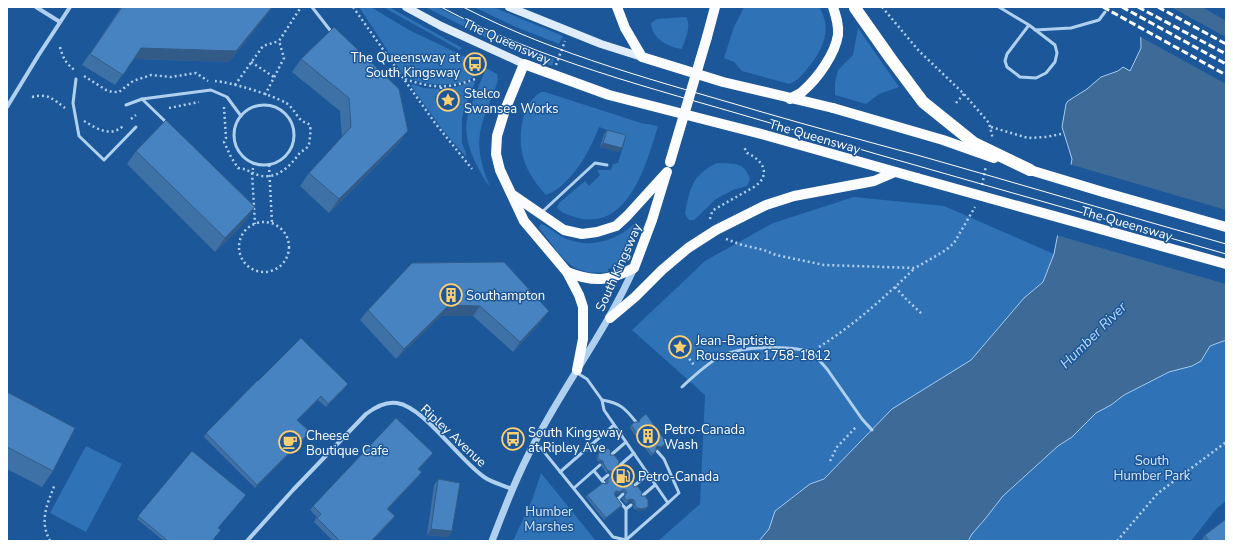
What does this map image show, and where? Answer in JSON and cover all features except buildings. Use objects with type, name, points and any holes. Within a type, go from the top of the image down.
[{"type":"highway","points":[[855,8],[890,59],[923,102],[974,143],[1030,170]]},
{"type":"main road","name":"The Queensway","points":[[406,7],[441,26],[524,64],[609,95],[810,148],[1226,264]]},
{"type":"main road","name":"The Queensway","points":[[509,7],[601,44],[723,82],[833,108],[943,140],[1030,170],[1226,227]]},
{"type":"main road","points":[[617,7],[625,28],[642,57]]},
{"type":"main road","name":"South Kingsway","points":[[634,268],[652,220],[669,167],[715,7]]},
{"type":"main road","points":[[712,21],[724,7]]},
{"type":"main road","points":[[790,99],[802,92],[808,86],[832,54],[838,34],[833,7]]},
{"type":"main road","points":[[524,64],[505,110],[496,140],[496,154],[500,170],[524,221],[567,272],[579,296],[583,307],[582,339],[577,371]]},
{"type":"main road","points":[[513,195],[564,230],[582,234],[607,230],[616,226],[627,216],[669,167]]},
{"type":"main road","points":[[610,318],[635,297],[662,270],[694,244],[716,230],[766,205],[794,196],[874,181],[895,172]]},
{"type":"main road","points":[[567,272],[584,278],[604,280],[634,268]]},
{"type":"street","points":[[36,7],[60,22]]},
{"type":"street","points":[[7,107],[70,7]]},
{"type":"street","name":"South Kingsway","points":[[492,541],[512,489],[535,441],[610,318],[634,268]]},
{"type":"street","name":"Ripley Avenue","points":[[247,541],[366,414],[374,408],[388,403],[398,403],[420,414],[473,468],[485,478],[512,489]]},
{"type":"lane","points":[[999,7],[1029,25],[1055,45],[1057,53],[1056,62],[1046,73],[1036,78],[1020,77],[1007,67],[1005,61],[1007,54],[1029,25]]},
{"type":"lane","points":[[313,8],[336,37]]},
{"type":"lane","points":[[1035,30],[1070,28],[1099,20],[1105,12]]},
{"type":"lane","points":[[76,79],[73,103],[79,136],[104,160],[136,127]]},
{"type":"lane","points":[[126,105],[142,99],[211,90],[227,97],[241,116]]},
{"type":"lane","points":[[142,99],[169,125]]},
{"type":"lane","points":[[266,105],[276,107],[284,112],[294,129],[292,148],[286,156],[278,162],[269,165],[254,163],[246,159],[239,152],[235,143],[234,134],[236,125],[241,116],[248,110],[257,106],[266,105]]},
{"type":"lane","points":[[540,213],[595,163],[607,165]]},
{"type":"lane","points":[[682,387],[721,356],[733,352],[762,348],[780,348],[812,352],[827,369],[862,419],[872,430]]},
{"type":"lane","points":[[577,371],[587,379],[602,400],[604,410],[668,503]]},
{"type":"lane","points":[[602,400],[615,402],[628,411],[636,422]]},
{"type":"lane","points":[[560,472],[614,425]]},
{"type":"lane","points":[[535,441],[614,537],[626,540]]},
{"type":"lane","points":[[611,455],[626,442]]},
{"type":"lane","points":[[626,540],[680,494],[664,459],[658,451]]},
{"type":"lane","points":[[619,466],[634,453]]},
{"type":"lane","points":[[574,488],[600,465]]},
{"type":"lane","points":[[594,471],[603,481],[608,475]]},
{"type":"lane","points":[[634,486],[648,474]]},
{"type":"lane","points":[[642,496],[655,485]]},
{"type":"lane","points":[[623,494],[617,498],[626,509],[626,540]]},
{"type":"lane","points":[[626,509],[631,504]]},
{"type":"path","points":[[235,85],[263,46],[279,41],[301,7]]},
{"type":"path","points":[[353,7],[435,123],[472,169]]},
{"type":"path","points":[[882,7],[919,51]]},
{"type":"path","points":[[554,69],[566,44],[566,39]]},
{"type":"path","points":[[265,94],[275,78],[284,58],[279,41]]},
{"type":"path","points":[[60,47],[65,61],[70,67],[106,90],[112,92],[119,92],[133,81],[151,75],[170,77],[196,73],[209,82],[218,81],[265,94],[287,103],[302,121],[308,123],[310,126],[308,148],[300,152],[292,163],[286,168],[279,173],[270,176],[257,176],[244,168],[238,168],[224,142],[226,138],[226,117],[224,107],[221,104]]},
{"type":"path","points":[[251,62],[275,78]]},
{"type":"path","points":[[405,79],[422,85],[441,87],[459,85],[478,78]]},
{"type":"path","points":[[441,87],[441,101]]},
{"type":"path","points":[[956,103],[964,94]]},
{"type":"path","points":[[169,108],[202,101]]},
{"type":"path","points":[[990,127],[1028,138],[1061,134]]},
{"type":"path","points":[[712,223],[710,219],[712,212],[754,187],[763,178],[764,170],[761,162],[747,153],[744,147]]},
{"type":"path","points":[[254,163],[252,173],[255,224]]},
{"type":"path","points":[[269,165],[272,223]]},
{"type":"path","points":[[267,222],[272,223],[282,229],[287,236],[289,252],[286,259],[274,270],[267,272],[258,271],[251,268],[241,255],[239,246],[241,238],[245,231],[255,224],[267,222]]},
{"type":"path","points":[[723,237],[742,246],[824,265]]},
{"type":"path","points":[[812,352],[858,320],[915,268]]},
{"type":"path","points":[[895,287],[922,314]]},
{"type":"path","points":[[680,347],[700,372]]},
{"type":"path","points":[[830,461],[837,447],[862,419]]},
{"type":"path","points":[[1117,541],[1158,492],[1226,442]]},
{"type":"path","points":[[50,541],[46,533],[44,512],[55,484]]},
{"type":"green space","points":[[359,7],[371,7],[409,30],[472,60],[471,64],[478,68],[481,65],[479,73],[462,82],[452,84],[431,84],[420,82],[403,74]]},
{"type":"green space","points":[[383,7],[389,7],[462,48],[460,50]]},
{"type":"green space","points":[[425,7],[437,7],[501,38],[554,59],[552,66],[497,43]]},
{"type":"green space","points":[[474,7],[493,7],[563,36],[559,44],[516,27]]},
{"type":"green space","points":[[744,7],[819,7],[823,15],[826,31],[822,46],[808,68],[795,81],[789,84],[742,71],[734,62],[724,58],[734,27]]},
{"type":"green space","points":[[686,17],[688,21],[688,28],[682,49],[666,44],[654,34],[651,23],[657,19]]},
{"type":"green space","points":[[858,28],[899,87],[879,94],[866,104],[835,95],[835,83],[838,70],[853,55]]},
{"type":"green space","points":[[486,68],[497,74],[498,80],[483,120],[479,140],[481,161],[490,187],[475,162],[468,143],[466,124],[474,97]]},
{"type":"green space","points":[[473,81],[475,82],[462,118],[462,143],[466,157],[442,129],[411,86],[412,84],[424,88],[439,89],[440,92],[435,97],[436,101],[438,105],[444,108],[452,102],[451,95],[446,92],[446,89],[457,87]]},
{"type":"green space","points":[[541,92],[641,123],[658,126],[650,152],[638,182],[621,206],[610,215],[597,219],[584,219],[565,214],[557,208],[559,203],[585,181],[589,186],[600,175],[597,170],[611,170],[613,164],[618,163],[626,137],[599,127],[585,157],[571,176],[564,184],[546,195],[528,169],[524,160],[521,141],[521,130],[525,111],[531,100]]},
{"type":"green space","points":[[717,163],[738,165],[745,169],[750,179],[747,186],[733,190],[716,199],[694,220],[689,220],[685,214],[694,183],[702,172]]},
{"type":"green space","points":[[854,197],[944,206],[1054,254],[1043,282],[1024,298],[971,360],[872,430],[824,479],[810,484],[775,511],[769,529],[759,541],[658,541],[700,504],[705,395],[632,330],[705,261],[773,223]]},
{"type":"green space","points":[[542,224],[566,239],[587,243],[595,243],[612,238],[634,225],[626,251],[619,263],[608,269],[608,272],[595,273],[575,268],[561,256],[539,228]]},
{"type":"green space","name":"South Humber Park","points":[[1226,332],[1226,501],[1216,509],[1191,541],[968,541],[1003,496],[1058,446],[1072,437],[1096,413],[1111,405],[1124,395],[1169,372],[1192,366],[1201,361],[1210,346],[1217,342]]},
{"type":"green space","points":[[86,446],[122,464],[86,532],[50,513]]},
{"type":"green space","name":"Humber Marshes","points":[[541,473],[596,541],[513,541],[532,500]]},
{"type":"water","name":"Humber River","points":[[1140,7],[1226,7],[1226,340],[1210,346],[1201,361],[1192,366],[1169,372],[1124,395],[1111,405],[1096,413],[1072,437],[1058,446],[1003,496],[968,541],[759,541],[769,529],[775,511],[810,484],[824,479],[892,409],[971,360],[1024,298],[1043,282],[1054,254],[1072,159],[1062,127],[1066,104],[1101,77],[1118,71],[1123,67],[1130,71],[1141,48]]},
{"type":"pier","points":[[1138,7],[1171,7],[1226,37],[1226,84],[1139,36]]},
{"type":"pier","points":[[1202,7],[1226,7],[1226,21],[1223,19]]},
{"type":"pier","points":[[1069,164],[1226,210],[1226,284],[1056,235]]},
{"type":"tram line","points":[[441,7],[518,43],[598,72],[876,154],[1226,254]]},
{"type":"tram line","points":[[463,7],[536,40],[648,79],[1226,244]]},
{"type":"railway","points":[[1103,7],[1226,75]]},
{"type":"railway","points":[[1122,7],[1226,64]]},
{"type":"railway","points":[[1138,7],[1226,54]]},
{"type":"railway","points":[[1158,7],[1226,44]]},
{"type":"place","name":"The Queensway at South Kingsway","points":[[475,64]]},
{"type":"place","name":"Stelco Swansea Works","points":[[448,100]]},
{"type":"place","name":"Southampton","points":[[451,295]]},
{"type":"place","name":"Jean-Baptiste Rousseaux 1758-1812","points":[[680,347]]},
{"type":"place","name":"Petro-Canada Wash","points":[[648,436]]},
{"type":"place","name":"South Kingsway at Ripley Ave","points":[[513,439]]},
{"type":"place","name":"Cheese Boutique Cafe","points":[[290,442]]},
{"type":"place","name":"Petro-Canada","points":[[623,476]]}]
